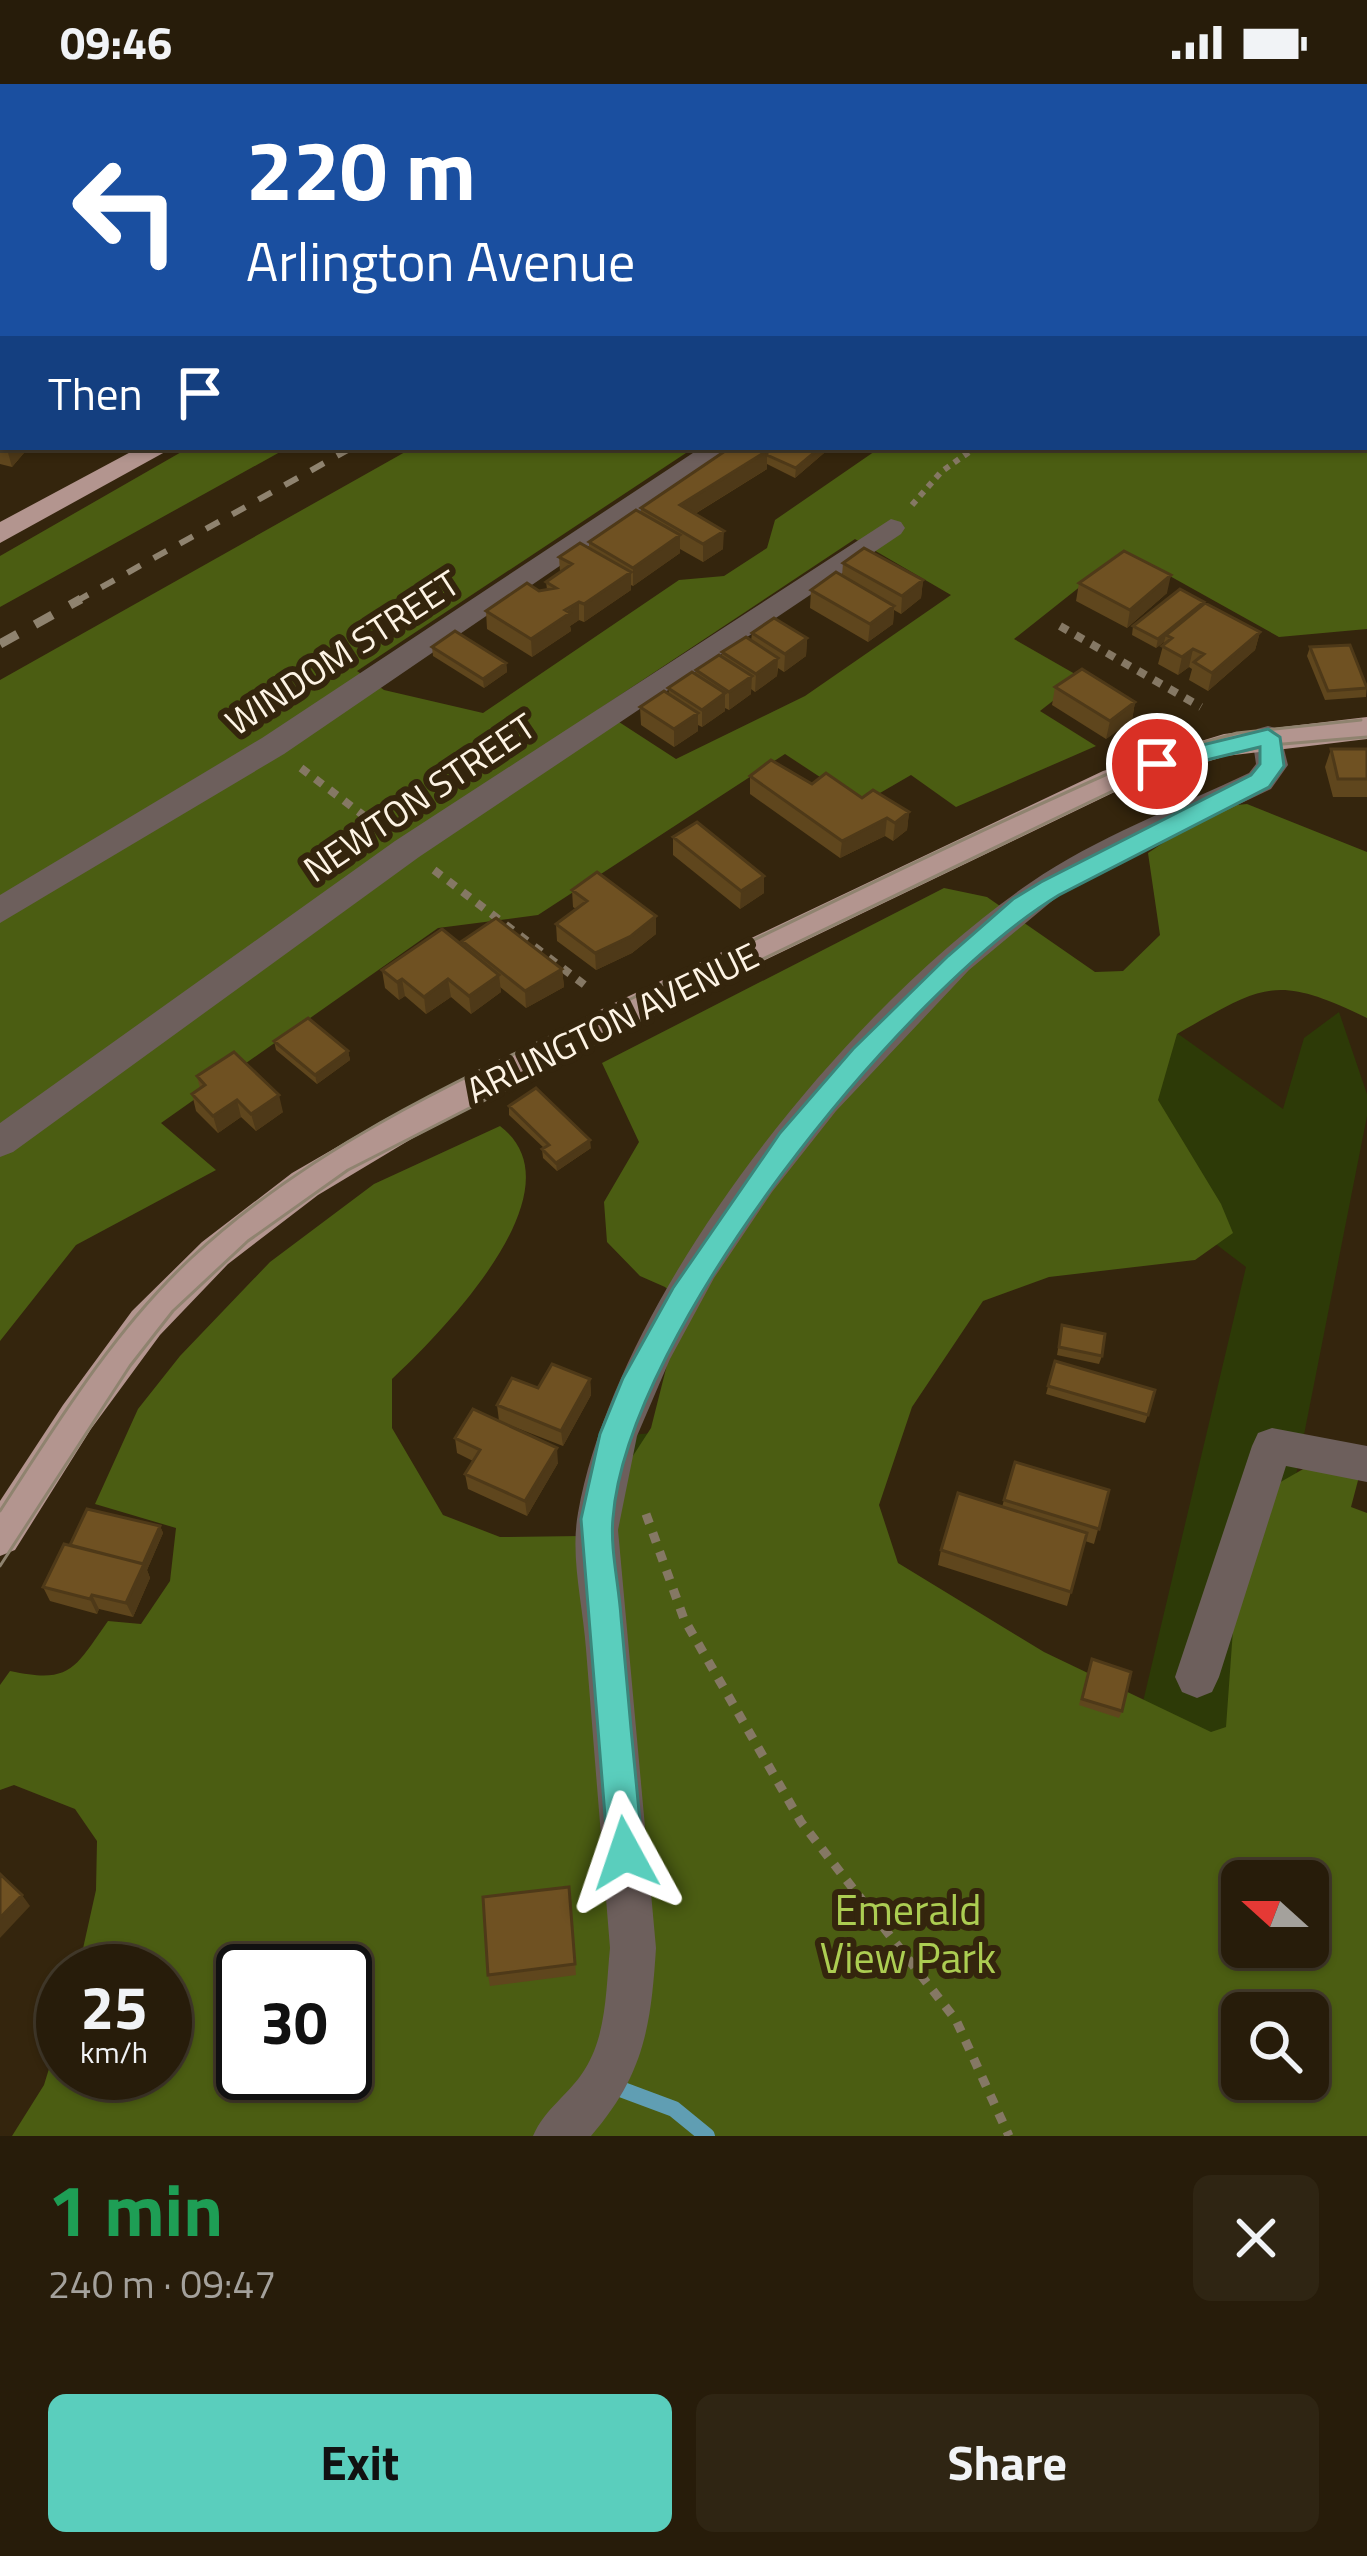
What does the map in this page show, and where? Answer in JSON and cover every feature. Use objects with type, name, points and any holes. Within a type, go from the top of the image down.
[{"type":"main road","points":[[0,534],[154,450]]},
{"type":"main road","name":"ARLINGTON AVENUE","points":[[0,1537],[146,1323],[215,1253],[305,1184],[400,1128],[620,1015],[1114,779],[1200,750],[1268,737],[1367,728]]},
{"type":"street","name":"WINDOM STREET","points":[[0,911],[273,746],[716,450]]},
{"type":"street","name":"NEWTON STREET","points":[[0,1142],[406,849],[891,528]]},
{"type":"street","points":[[557,2136],[605,2083],[628,2017],[633,1948],[597,1519],[616,1434],[638,1378],[684,1297],[790,1141],[863,1057],[1022,906],[1078,872],[1260,781],[1272,766],[1268,737]]},
{"type":"street","points":[[1197,1677],[1272,1445],[1367,1463]]},
{"type":"path","points":[[891,528],[941,472],[972,450]]},
{"type":"path","points":[[1060,626],[1201,707]]},
{"type":"path","points":[[616,1434],[684,1619],[801,1822],[956,2020],[1009,2136]]},
{"type":"green space","points":[[185,450],[284,450],[0,607],[0,556]]},
{"type":"green space","points":[[409,450],[690,450],[357,671],[384,690],[483,713],[679,580],[724,576],[767,548],[775,520],[877,450],[1367,450],[1367,629],[1279,637],[1125,551],[1014,639],[1082,678],[1040,711],[1096,746],[956,807],[911,775],[861,804],[785,754],[538,915],[438,928],[161,1123],[216,1170],[76,1245],[0,1341],[0,680]],"holes":[[[855,539],[951,595],[805,696],[676,759],[599,709]]]},
{"type":"green space","points":[[1247,804],[1367,852],[1367,1018],[1311,995],[1270,991],[1230,1004],[1177,1034],[1158,1100],[1221,1204],[1233,1233],[1195,1260],[1049,1277],[983,1301],[912,1407],[879,1505],[898,1563],[1044,1652],[1211,1732],[1226,1727],[1235,1602],[1277,1484],[1305,1468],[1361,1469],[1351,1507],[1367,1513],[1367,2136],[12,2136],[36,2098],[192,2100],[192,1944],[84,1944],[96,1890],[97,1841],[75,1809],[14,1785],[0,1790],[0,1685],[10,1671],[46,1675],[69,1669],[108,1621],[141,1624],[170,1581],[176,1528],[95,1504],[138,1409],[180,1356],[270,1262],[374,1184],[500,1126],[521,1153],[525,1186],[516,1222],[470,1295],[392,1379],[392,1428],[443,1515],[500,1537],[581,1536],[651,1428],[674,1337],[691,1310],[665,1287],[640,1276],[607,1242],[604,1202],[639,1142],[602,1063],[944,888],[987,897],[1095,972],[1123,971],[1160,935],[1148,853],[1217,807]]},
{"type":"green space","name":"Emerald View Park","points":[[1022,922],[1283,1109],[1304,1038],[1339,1012],[1367,1094],[1367,1116],[1169,2118],[604,2136],[607,1437],[664,1432],[1110,1841],[1246,1267],[1101,1157]]},
{"type":"building","points":[[727,450],[767,451],[680,505],[724,531],[703,544],[641,508]]},
{"type":"building","points":[[765,450],[817,450],[796,468]]},
{"type":"building","points":[[636,510],[680,535],[633,568],[589,542]]},
{"type":"building","points":[[580,543],[631,572],[584,604],[565,610],[570,613],[531,639],[486,611],[527,583],[539,591],[556,588],[546,582],[572,564],[559,557]]},
{"type":"building","points":[[864,548],[923,580],[902,596],[843,563]]},
{"type":"building","points":[[1124,551],[1171,575],[1130,610],[1079,583]]},
{"type":"building","points":[[836,572],[894,606],[870,624],[811,590]]},
{"type":"building","points":[[1180,589],[1204,602],[1158,639],[1133,626]]},
{"type":"building","points":[[1205,603],[1260,632],[1212,673],[1194,662],[1204,654],[1193,649],[1182,657],[1162,646],[1172,638],[1166,635]]},
{"type":"building","points":[[774,618],[807,638],[785,654],[752,633]]},
{"type":"building","points":[[455,631],[506,663],[483,679],[432,647]]},
{"type":"building","points":[[746,637],[778,658],[756,674],[722,652]]},
{"type":"building","points":[[1350,645],[1367,688],[1328,691],[1310,647]]},
{"type":"building","points":[[719,655],[752,676],[729,692],[696,670]]},
{"type":"building","points":[[1082,669],[1135,702],[1110,721],[1055,687]]},
{"type":"building","points":[[692,672],[725,693],[702,710],[668,688]]},
{"type":"building","points":[[664,691],[698,713],[674,729],[640,707]]},
{"type":"building","points":[[1331,749],[1367,749],[1367,779],[1338,779]]},
{"type":"building","points":[[771,760],[812,784],[826,773],[862,798],[873,790],[909,812],[895,823],[887,818],[842,841],[750,776]]},
{"type":"building","points":[[697,822],[764,876],[741,891],[673,837]]},
{"type":"building","points":[[597,872],[656,916],[631,936],[595,953],[556,924],[587,901],[572,890]]},
{"type":"building","points":[[496,918],[562,969],[525,991],[462,941]]},
{"type":"building","points":[[442,929],[499,975],[469,996],[448,979],[424,997],[382,970]]},
{"type":"building","points":[[308,1018],[348,1051],[315,1075],[274,1041]]},
{"type":"building","points":[[234,1052],[279,1095],[251,1114],[237,1100],[213,1116],[192,1094],[205,1085],[197,1076]]},
{"type":"building","points":[[536,1088],[590,1140],[556,1163],[542,1149],[549,1145],[509,1106]]},
{"type":"building","points":[[1062,1325],[1105,1334],[1102,1356],[1059,1347]]},
{"type":"building","points":[[1055,1361],[1155,1390],[1148,1415],[1048,1386]]},
{"type":"building","points":[[552,1364],[590,1379],[561,1431],[497,1405],[512,1378],[538,1388]]},
{"type":"building","points":[[473,1409],[557,1448],[525,1501],[465,1474],[480,1450],[455,1438]]},
{"type":"building","points":[[1015,1462],[1109,1490],[1099,1529],[1004,1500]]},
{"type":"building","points":[[958,1493],[1087,1533],[1071,1592],[941,1550]]},
{"type":"building","points":[[87,1509],[160,1526],[143,1564],[70,1545]]},
{"type":"building","points":[[64,1544],[144,1564],[126,1603],[43,1587]]},
{"type":"building","points":[[1092,1659],[1131,1672],[1122,1711],[1082,1699]]},
{"type":"building","points":[[0,1874],[22,1895],[0,1918]]},
{"type":"building","points":[[569,1887],[575,1964],[488,1975],[483,1897]]},
{"type":"waterway","points":[[615,2087],[674,2109],[707,2136]]},
{"type":"tram line","points":[[0,1511],[88,1379],[163,1286],[243,1214],[355,1137],[537,1043],[1137,761],[1237,733],[1361,720]]},
{"type":"tram line","points":[[0,1566],[130,1366],[173,1311],[248,1241],[348,1170],[742,969],[1121,787],[1204,759],[1271,745],[1367,737]]},
{"type":"railway","points":[[75,602],[348,450]]},
{"type":"railway","points":[[0,644],[81,599]]},
{"type":"route","points":[[625,1853],[597,1519],[616,1434],[638,1378],[684,1297],[790,1141],[863,1057],[957,962],[1022,906],[1078,872],[1260,781],[1272,766],[1271,745],[1268,737],[1157,764]]}]
